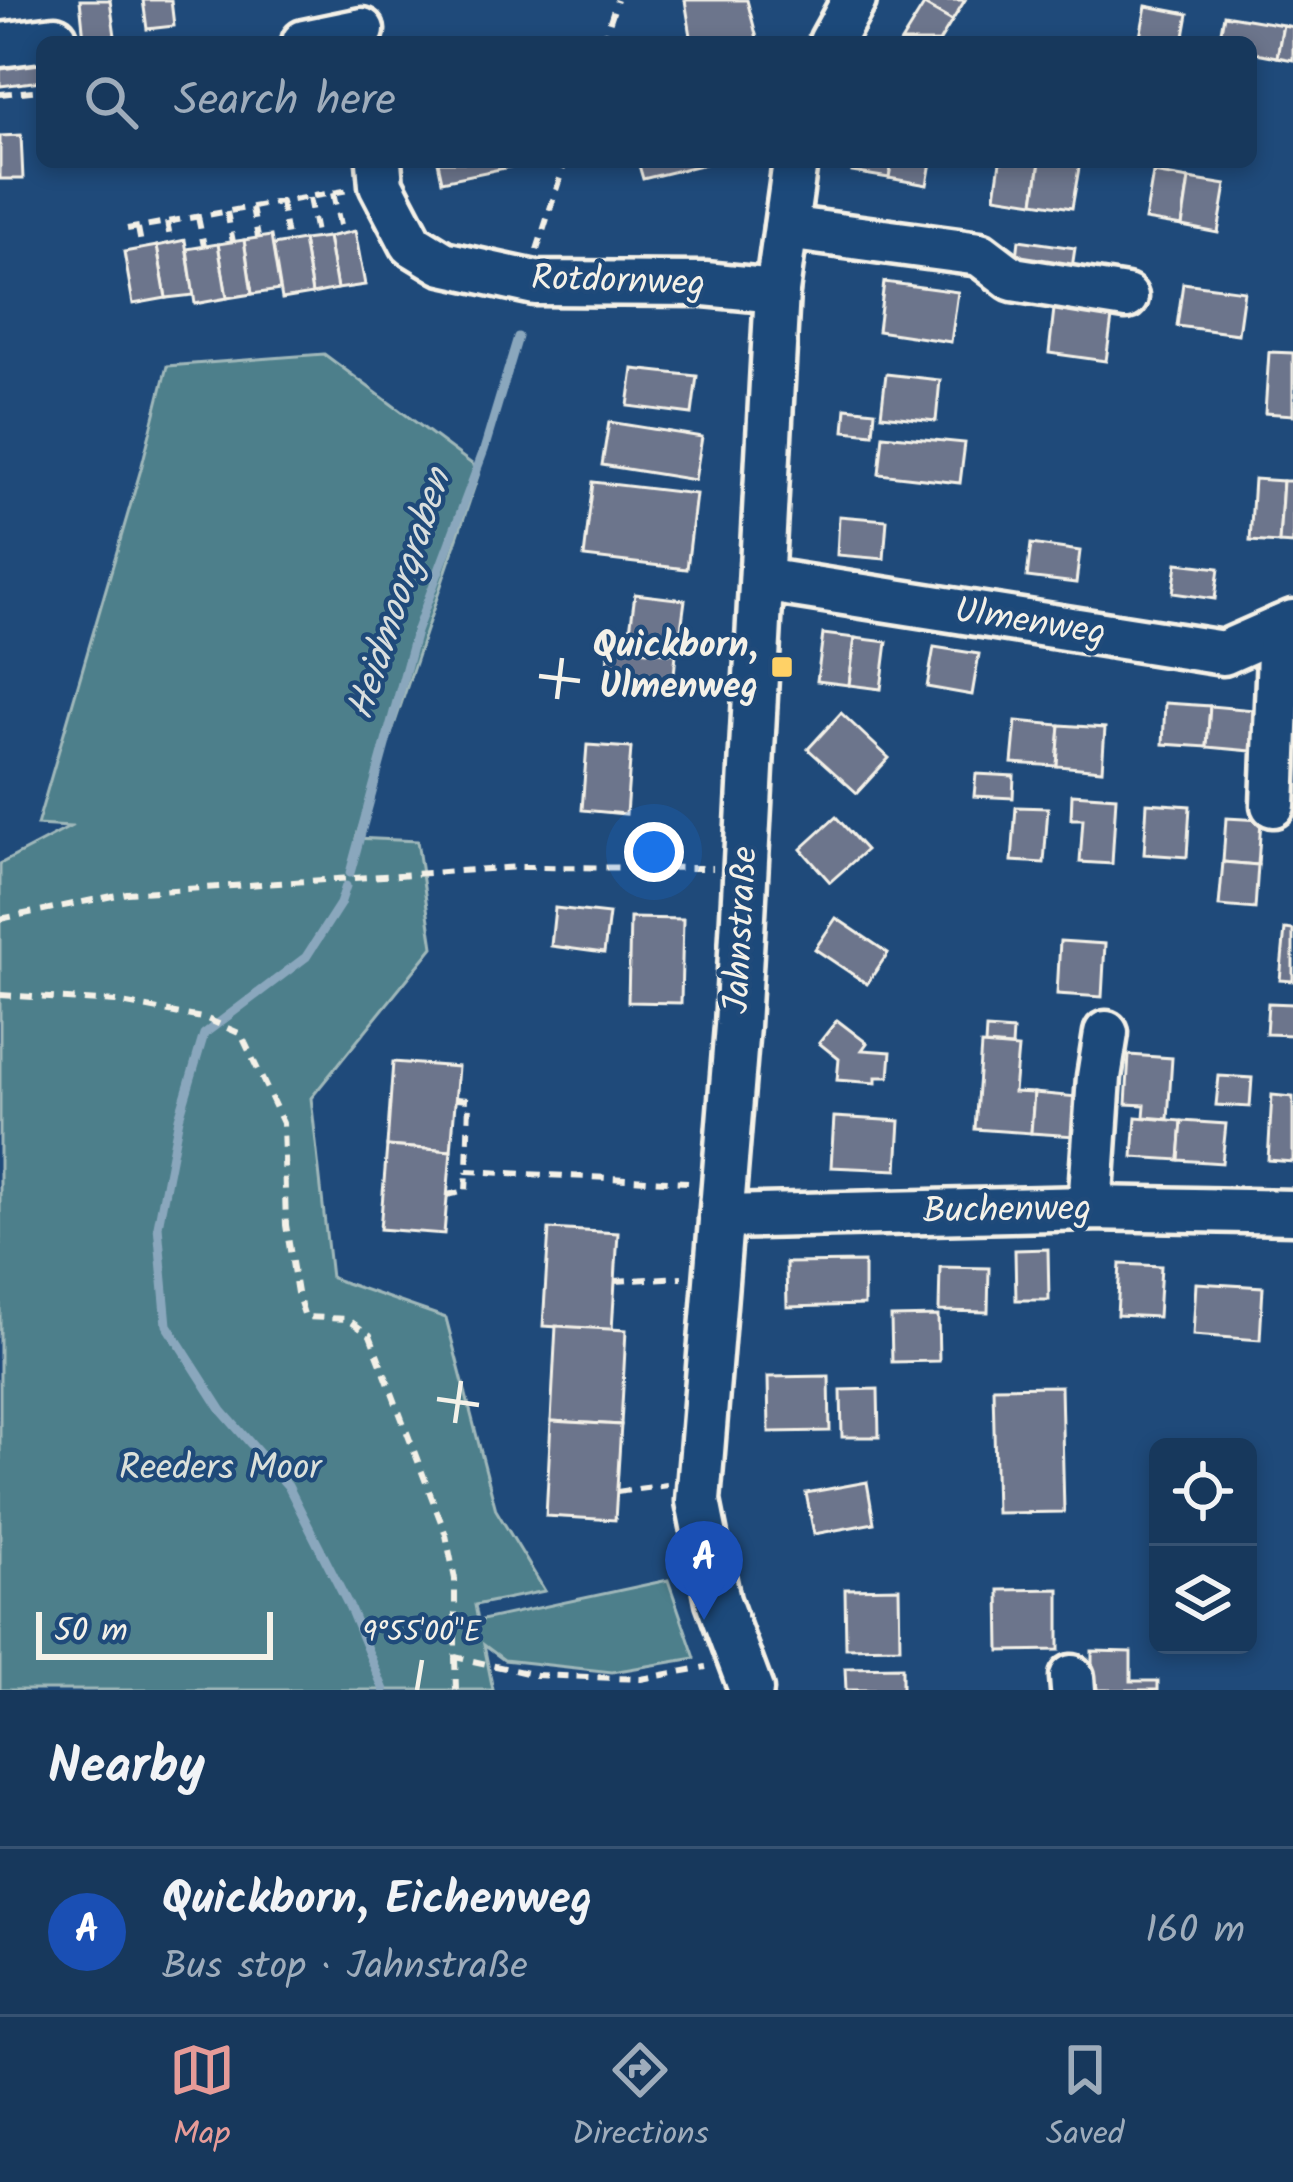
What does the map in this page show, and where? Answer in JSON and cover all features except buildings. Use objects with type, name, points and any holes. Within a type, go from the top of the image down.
[{"type":"street","points":[[834,36],[854,0]]},
{"type":"street","points":[[323,36],[361,24]]},
{"type":"street","points":[[0,45],[36,40]]},
{"type":"street","name":"Jahnstraße","points":[[746,1676],[718,1600],[698,1501],[737,1026],[777,291],[794,168]]},
{"type":"street","name":"Rotdornweg","points":[[365,176],[382,184],[412,244],[443,263],[528,281],[705,284],[777,291]]},
{"type":"street","points":[[786,228],[980,254],[1013,279],[1126,297]]},
{"type":"street","name":"Ulmenweg","points":[[762,580],[1223,653],[1287,625]]},
{"type":"street","points":[[1273,805],[1287,625]]},
{"type":"street","points":[[1090,1208],[1106,1034]]},
{"type":"street","name":"Buchenweg","points":[[722,1217],[1090,1208],[1293,1212]]},
{"type":"path","points":[[605,36],[616,0]]},
{"type":"path","points":[[0,94],[36,91]]},
{"type":"path","points":[[528,281],[563,168]]},
{"type":"path","points":[[127,229],[333,193],[365,176]]},
{"type":"path","points":[[333,193],[342,234]]},
{"type":"path","points":[[309,198],[316,238]]},
{"type":"path","points":[[281,202],[288,243]]},
{"type":"path","points":[[252,208],[258,237]]},
{"type":"path","points":[[227,212],[232,242]]},
{"type":"path","points":[[198,217],[204,246]]},
{"type":"path","points":[[167,223],[171,243]]},
{"type":"path","points":[[138,228],[142,249]]},
{"type":"path","points":[[0,919],[127,893],[519,868],[726,868]]},
{"type":"path","points":[[0,995],[116,1002],[206,1019],[241,1034],[283,1123],[286,1225],[305,1317],[347,1319],[370,1335],[446,1535],[455,1580],[455,1690]]},
{"type":"path","points":[[447,1195],[466,1191],[469,1100],[456,1099]]},
{"type":"path","points":[[467,1171],[692,1182]]},
{"type":"path","points":[[615,1281],[685,1276]]},
{"type":"path","points":[[617,1492],[672,1484]]},
{"type":"path","points":[[454,1657],[536,1676],[746,1676]]},
{"type":"green space","name":"Reeders Moor","points":[[324,354],[480,470],[356,838],[417,841],[433,947],[311,1098],[331,1278],[446,1318],[496,1510],[545,1591],[475,1605],[478,1621],[668,1580],[695,1658],[612,1672],[504,1660],[484,1645],[493,1690],[0,1690],[0,864],[70,827],[37,825],[167,366]]},
{"type":"waterway","name":"Heidmoorgraben","points":[[350,873],[416,632],[484,450],[518,337]]},
{"type":"waterway","name":"Heidmoorgraben","points":[[346,886],[340,904],[306,957],[204,1034],[179,1118],[158,1226],[167,1325],[222,1411],[288,1486],[350,1608],[384,1690]]},
{"type":"place","name":"Quickborn, Ulmenweg","points":[[782,667]]},
{"type":"place","name":"Quickborn, Eichenweg","points":[[704,1620]]}]
